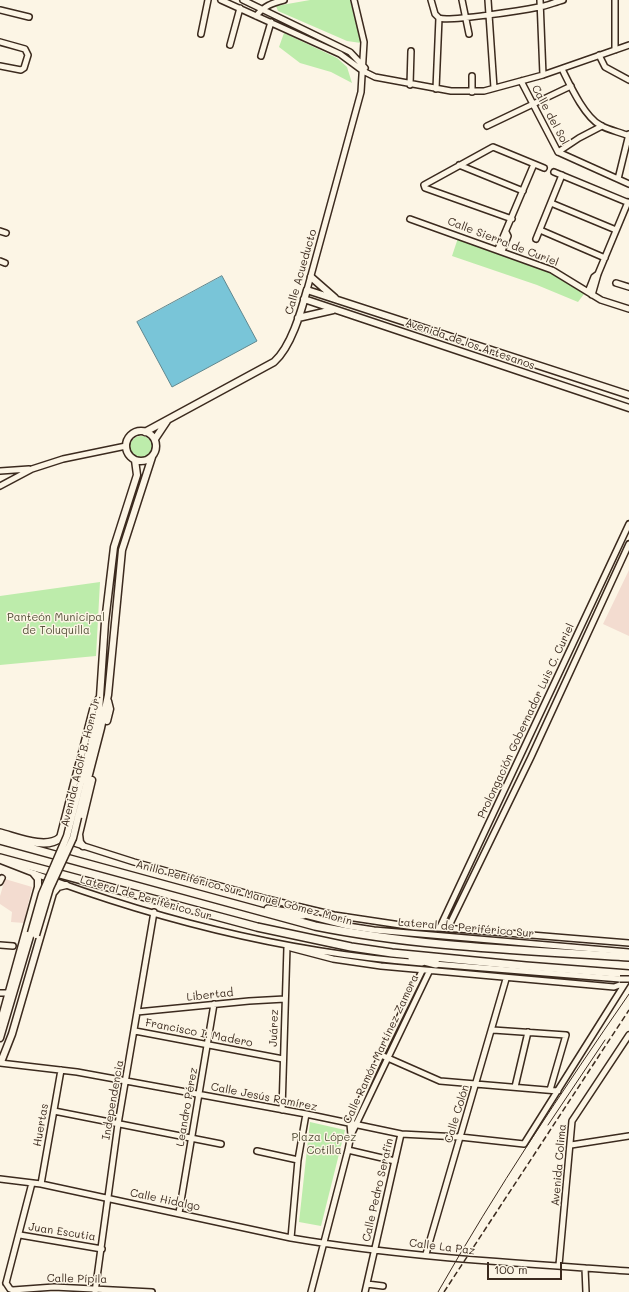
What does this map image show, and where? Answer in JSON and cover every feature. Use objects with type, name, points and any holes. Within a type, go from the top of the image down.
[{"type":"highway","points":[[0,833],[51,843],[60,838]]},
{"type":"highway","name":"Anillo Periférico Sur Manuel Gómez Morín","points":[[0,840],[315,926],[394,940],[468,947],[629,957]]},
{"type":"highway","points":[[0,859],[124,890],[257,927],[312,940],[392,953],[629,974]]},
{"type":"highway","points":[[225,901],[303,915]]},
{"type":"highway","points":[[392,953],[436,964]]},
{"type":"main road","points":[[311,277],[338,300]]},
{"type":"main road","name":"Calle Acueducto","points":[[145,432],[274,362],[281,356],[298,318],[307,290]]},
{"type":"main road","name":"Avenida de los Artesanos","points":[[307,290],[629,395]]},
{"type":"main road","name":"Avenida de los Artesanos","points":[[304,300],[629,408]]},
{"type":"main road","points":[[298,318],[334,310]]},
{"type":"main road","points":[[404,332],[408,323]]},
{"type":"main road","points":[[462,352],[465,341]]},
{"type":"main road","name":"Calle Acueducto","points":[[155,439],[170,418]]},
{"type":"main road","points":[[145,432],[155,439],[156,449],[152,457],[144,461],[135,460],[129,454],[126,446],[132,434],[145,432]]},
{"type":"main road","name":"Avenida Adolf B. Horn Jr.","points":[[0,1063],[34,934],[43,890],[75,816],[104,695],[122,550],[152,457]]},
{"type":"main road","name":"Avenida Adolf B. Horn Jr.","points":[[104,695],[105,622],[114,547],[137,475],[135,460]]},
{"type":"main road","points":[[60,838],[94,706],[104,695],[110,709],[80,829],[79,839],[83,846]]},
{"type":"main road","points":[[64,825],[71,830],[80,829]]},
{"type":"main road","points":[[0,1024],[34,902],[38,883],[34,874]]},
{"type":"main road","points":[[0,1063],[12,1034],[49,905],[55,890],[66,885]]},
{"type":"main road","points":[[34,902],[39,896],[44,897],[48,901],[49,905]]},
{"type":"main road","points":[[28,924],[43,929]]},
{"type":"main road","name":"Avenida Adolf B. Horn Jr.","points":[[0,1038],[34,934]]},
{"type":"street","points":[[201,34],[208,0]]},
{"type":"street","points":[[221,0],[340,54],[364,69]]},
{"type":"street","points":[[243,0],[350,52],[364,69],[375,77],[436,89],[472,92],[494,88],[562,69],[629,45]]},
{"type":"street","points":[[256,16],[271,2],[284,0]]},
{"type":"street","name":"Calle Acueducto","points":[[307,290],[361,92],[364,69],[364,42],[354,0]]},
{"type":"street","points":[[431,0],[435,14],[444,20],[540,7],[563,0]]},
{"type":"street","points":[[462,0],[469,34]]},
{"type":"street","points":[[488,0],[494,88]]},
{"type":"street","points":[[540,0],[543,75]]},
{"type":"street","points":[[615,0],[615,50]]},
{"type":"street","points":[[230,45],[240,8]]},
{"type":"street","points":[[0,10],[29,17]]},
{"type":"street","points":[[436,89],[439,18]]},
{"type":"street","points":[[261,56],[270,22]]},
{"type":"street","points":[[0,42],[25,49],[28,55],[24,68],[21,70],[0,66]]},
{"type":"street","points":[[410,85],[411,51]]},
{"type":"street","points":[[599,55],[605,67],[629,80]]},
{"type":"street","points":[[562,69],[588,112],[602,126],[629,135],[618,180]]},
{"type":"street","points":[[472,76],[472,92]]},
{"type":"street","name":"Calle del Sol","points":[[521,81],[532,105],[558,152],[629,184]]},
{"type":"street","points":[[487,126],[571,86]]},
{"type":"street","points":[[558,152],[579,138],[602,126]]},
{"type":"street","points":[[512,219],[423,187],[459,164],[493,147],[544,168]]},
{"type":"street","points":[[459,164],[523,191]]},
{"type":"street","points":[[500,250],[503,234],[506,232],[512,219],[534,164]]},
{"type":"street","points":[[554,172],[628,203],[598,274],[594,277],[590,294]]},
{"type":"street","points":[[536,238],[562,175]]},
{"type":"street","points":[[551,203],[616,230]]},
{"type":"street","name":"Calle Sierra de Curiel","points":[[410,218],[552,270],[601,300],[629,309]]},
{"type":"street","points":[[540,230],[605,258]]},
{"type":"street","points":[[616,283],[629,287]]},
{"type":"street","points":[[0,486],[32,469],[63,459],[126,446]]},
{"type":"street","points":[[0,471],[32,469]]},
{"type":"street","name":"Prolongación Gobernador Luis C. Curiel","points":[[440,927],[629,524]]},
{"type":"street","name":"Prolongación Gobernador Luis C. Curiel","points":[[448,928],[532,756],[629,544]]},
{"type":"street","points":[[60,838],[267,900],[300,908],[380,923],[629,943]]},
{"type":"street","name":"Lateral de Periférico Sur","points":[[0,859],[34,874],[66,885],[232,934],[267,941]]},
{"type":"street","name":"Lateral de Periférico Sur","points":[[267,900],[303,915],[348,926],[374,930],[629,952]]},
{"type":"street","name":"Independencia","points":[[96,1290],[118,1124],[154,912]]},
{"type":"street","points":[[267,941],[333,959],[429,972],[614,987],[621,986],[628,980]]},
{"type":"street","points":[[267,941],[366,958],[628,980]]},
{"type":"street","points":[[0,945],[13,946]]},
{"type":"street","name":"Juárez","points":[[282,1110],[287,947]]},
{"type":"street","name":"Calle Ramón Martínez Zamora","points":[[311,1292],[325,1244],[348,1150],[351,1135],[350,1124],[381,1055],[422,971]]},
{"type":"street","name":"Calle Ramón Martínez Zamora","points":[[351,1135],[357,1126],[387,1058],[429,972]]},
{"type":"street","name":"Calle Colón","points":[[426,1254],[493,1030],[506,979]]},
{"type":"street","points":[[381,1055],[433,1080],[558,1091],[628,980]]},
{"type":"street","points":[[0,993],[8,993]]},
{"type":"street","name":"Libertad","points":[[138,1012],[214,1004],[285,999]]},
{"type":"street","name":"Leandro Pérez","points":[[179,1213],[214,1004]]},
{"type":"street","points":[[493,1030],[566,1035],[550,1090]]},
{"type":"street","name":"Francisco I. Madero","points":[[135,1031],[283,1058]]},
{"type":"street","points":[[515,1087],[528,1032]]},
{"type":"street","name":"Avenida Colima","points":[[559,1265],[572,1121],[629,1035]]},
{"type":"street","name":"Calle Jesús Ramírez","points":[[0,1063],[61,1070],[126,1081],[306,1114],[357,1126],[401,1134],[460,1137],[524,1144],[558,1091]]},
{"type":"street","name":"Huertas","points":[[41,1184],[61,1070]]},
{"type":"street","points":[[367,1086],[373,1089]]},
{"type":"street","points":[[54,1110],[221,1144]]},
{"type":"street","points":[[291,1238],[298,1160],[306,1114]]},
{"type":"street","name":"Calle Pedro Serafín","points":[[366,1292],[401,1134]]},
{"type":"street","points":[[571,1145],[629,1136]]},
{"type":"street","points":[[257,1150],[298,1160]]},
{"type":"street","points":[[348,1150],[395,1161]]},
{"type":"street","name":"Calle Hidalgo","points":[[0,1179],[41,1184],[325,1244]]},
{"type":"street","points":[[0,1284],[6,1283],[20,1235],[32,1183]]},
{"type":"street","name":"Juan Escutia","points":[[20,1235],[102,1249]]},
{"type":"street","name":"Calle La Paz","points":[[325,1244],[426,1254],[478,1262],[559,1265],[629,1271]]},
{"type":"street","points":[[585,1268],[586,1292]]},
{"type":"street","name":"Calle Pípila","points":[[6,1283],[10,1289],[13,1290],[54,1287],[152,1292]]},
{"type":"street","points":[[367,1284],[383,1286]]},
{"type":"shaded area","points":[[629,570],[629,636],[603,624]]},
{"type":"shaded area","points":[[5,879],[32,887],[24,923],[11,922],[12,912],[0,904],[0,896]]},
{"type":"green space","points":[[310,0],[350,0],[361,43],[347,41],[278,11],[276,6]]},
{"type":"green space","points":[[284,33],[337,58],[347,67],[352,83],[331,72],[300,63],[279,47]]},
{"type":"green space","points":[[458,238],[541,267],[557,275],[584,294],[578,302],[537,285],[452,256]]},
{"type":"green space","points":[[141,436],[149,439],[152,447],[149,455],[141,458],[133,455],[130,447],[133,439]]},
{"type":"green space","name":"Panteón Municipal de Toluquilla","points":[[100,582],[96,656],[0,665],[0,596]]},
{"type":"green space","name":"Plaza López Cotilla","points":[[310,1122],[345,1130],[321,1226],[299,1222]]},
{"type":"water","points":[[222,276],[257,341],[172,387],[137,322]]},
{"type":"tram line","points":[[438,1292],[530,1141],[629,994]]},
{"type":"tram line","points":[[548,1125],[605,1040]]},
{"type":"railway","points":[[444,1292],[629,1010]]}]
